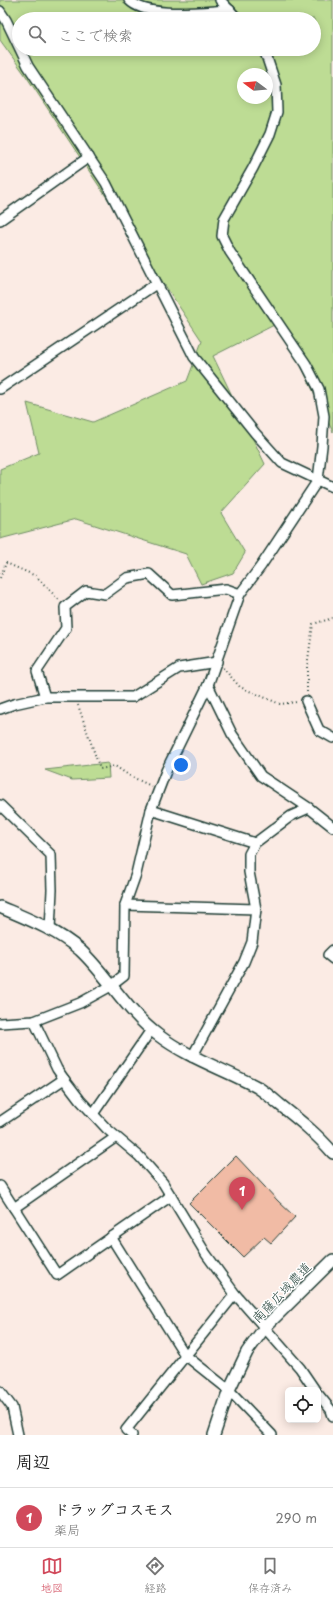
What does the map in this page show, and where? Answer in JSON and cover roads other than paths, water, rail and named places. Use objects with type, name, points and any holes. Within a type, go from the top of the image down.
[{"type":"street","points":[[129,0],[134,5],[158,12]]},
{"type":"street","points":[[220,0],[230,10]]},
{"type":"street","points":[[184,12],[230,10]]},
{"type":"street","points":[[0,11],[12,33]]},
{"type":"street","points":[[23,56],[28,66],[106,183],[194,357],[255,434],[282,463],[333,487]]},
{"type":"street","points":[[0,1024],[34,1022],[80,1002],[111,986],[124,976],[125,905],[136,874],[151,810],[166,771],[208,685],[240,594],[261,566],[318,480],[324,416],[319,389],[306,364],[230,252],[222,236],[224,219],[253,168],[270,134],[277,112],[276,85],[266,56]]},
{"type":"street","points":[[0,220],[89,157]]},
{"type":"street","points":[[0,389],[156,284]]},
{"type":"street","points":[[45,697],[37,671],[66,628],[65,607],[86,591],[104,594],[127,578],[149,574],[172,595],[226,589],[240,594]]},
{"type":"street","points":[[0,709],[14,704],[45,697],[133,698],[179,668],[217,662]]},
{"type":"street","points":[[208,685],[232,734],[261,776],[309,808],[333,827]]},
{"type":"street","points":[[306,700],[319,730],[333,738]]},
{"type":"street","points":[[0,805],[51,855],[52,890],[50,929]]},
{"type":"street","points":[[192,1057],[252,942],[256,909],[249,872],[249,854],[255,843],[291,816],[309,808]]},
{"type":"street","points":[[151,810],[255,843]]},
{"type":"street","points":[[125,905],[256,909]]},
{"type":"street","points":[[0,907],[50,929],[80,950],[133,1014],[151,1030],[192,1057],[258,1088],[319,1137],[333,1153]]},
{"type":"street","points":[[333,950],[328,955],[333,959]]},
{"type":"street","points":[[34,1022],[57,1069],[64,1079],[93,1114],[116,1137],[139,1156],[163,1183],[206,1254],[235,1294],[300,1368],[313,1387]]},
{"type":"street","points":[[93,1114],[151,1030]]},
{"type":"street","points":[[0,1122],[64,1079]]},
{"type":"street","points":[[14,1208],[116,1137]]},
{"type":"street","points":[[0,1186],[56,1274],[171,1196]]},
{"type":"street","points":[[111,1237],[185,1355],[228,1390],[272,1435]]},
{"type":"street","name":"南薩広域農道","points":[[214,1435],[228,1390],[247,1352],[265,1327],[333,1260]]},
{"type":"street","points":[[132,1435],[126,1430],[235,1294]]},
{"type":"street","points":[[0,1391],[12,1407],[18,1435]]},
{"type":"street","points":[[321,1398],[331,1410],[333,1416]]},
{"type":"place","name":"ドラッグコスモス","points":[[242,1210]]}]
